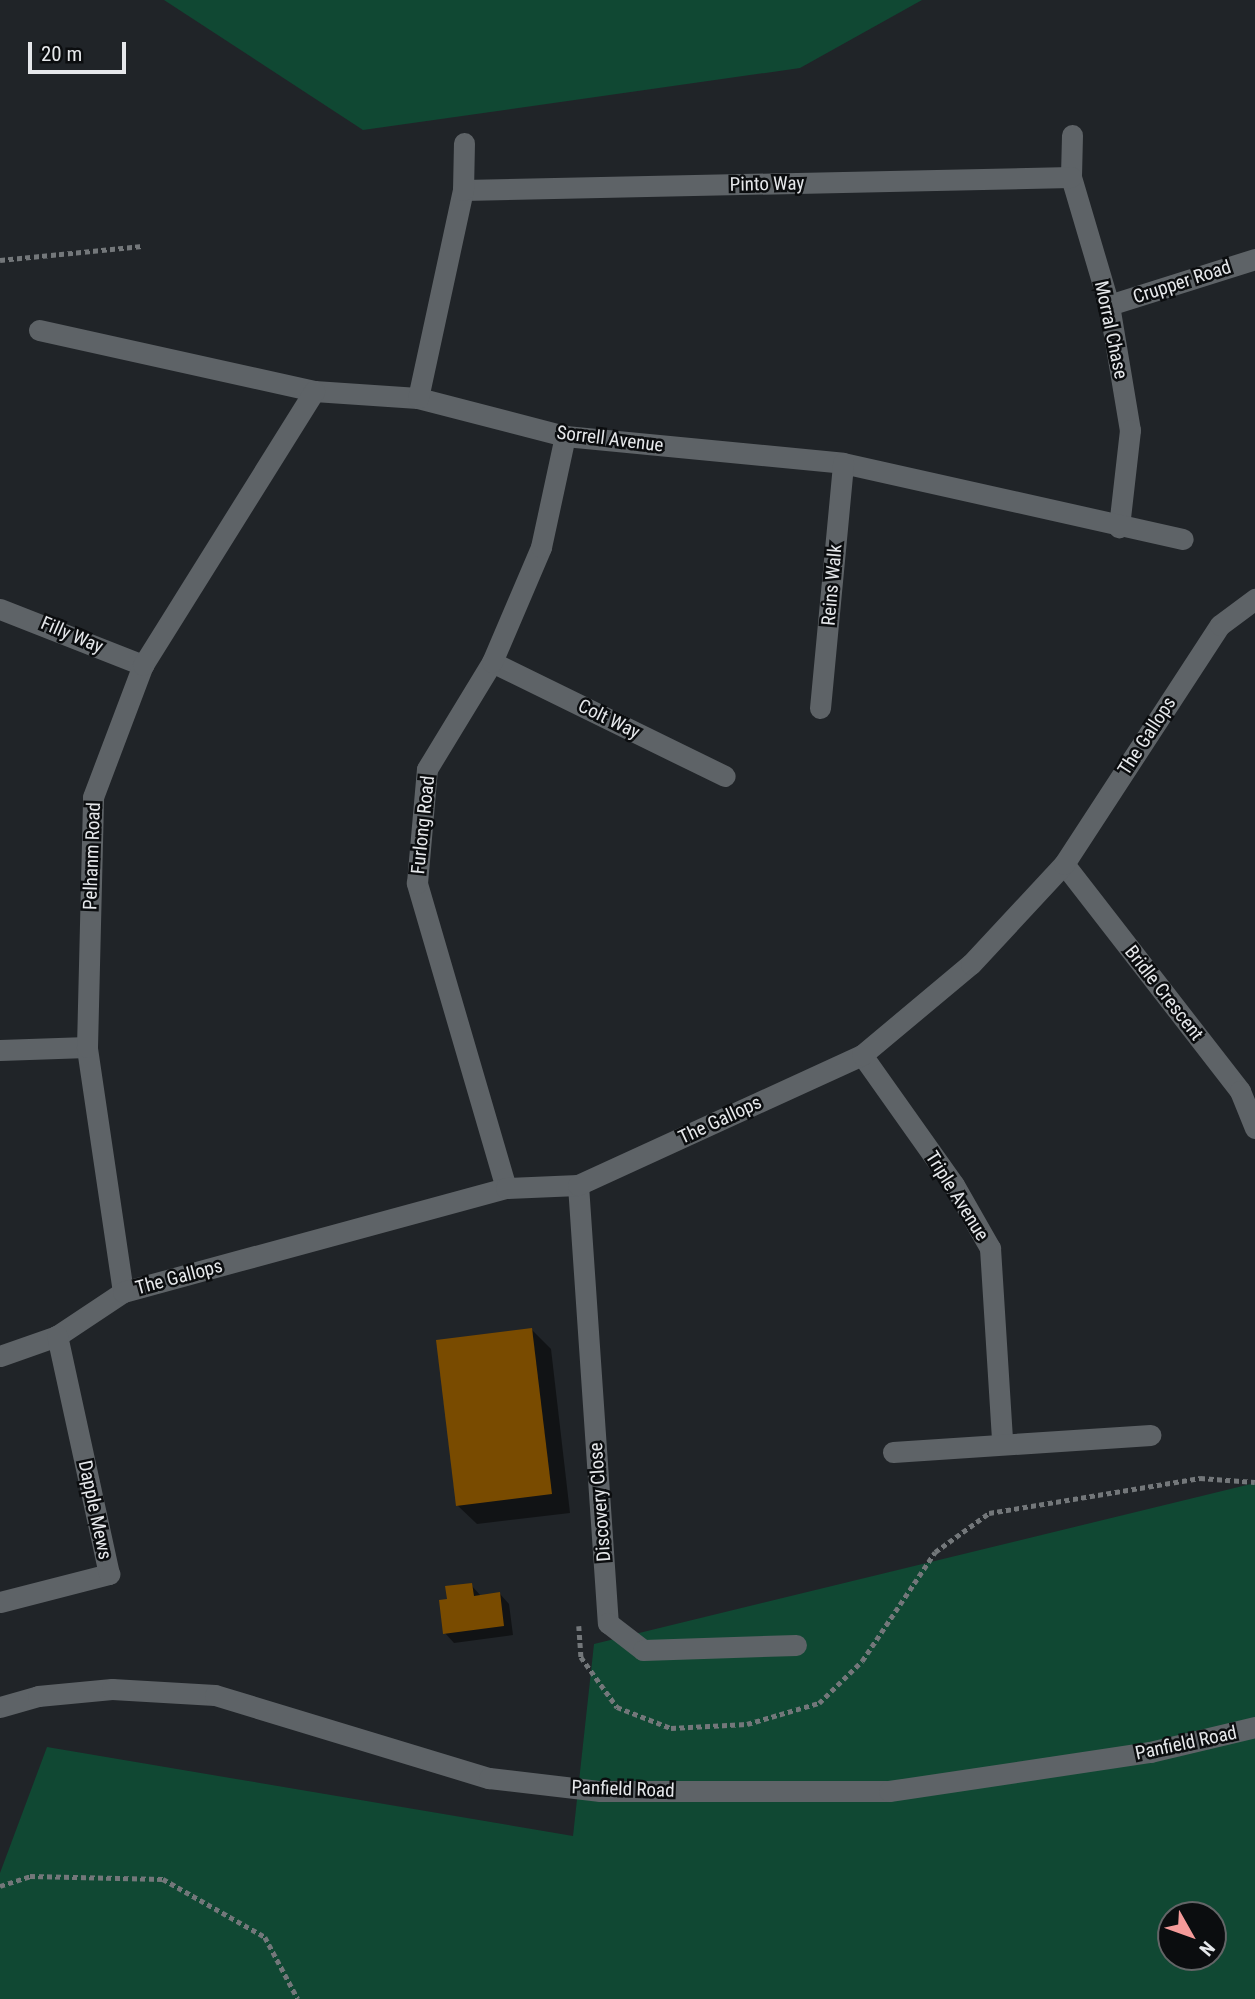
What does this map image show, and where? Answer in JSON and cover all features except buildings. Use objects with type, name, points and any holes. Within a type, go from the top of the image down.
[{"type":"street","name":"Morral Chase","points":[[1072,135],[1071,177],[1109,305],[1130,430],[1119,527]]},
{"type":"street","points":[[418,398],[463,190],[464,143]]},
{"type":"street","name":"Pinto Way","points":[[463,190],[1071,177]]},
{"type":"street","name":"Crupper Road","points":[[1109,305],[1255,259]]},
{"type":"street","name":"Sorrell Avenue","points":[[39,330],[314,391],[418,398],[565,436],[843,463],[1182,539]]},
{"type":"street","name":"Pelhanm Road","points":[[122,1292],[87,1047],[93,797],[143,665],[314,391]]},
{"type":"street","name":"Furlong Road","points":[[506,1188],[417,883],[427,769],[492,662],[541,547],[565,436]]},
{"type":"street","name":"Reins Walk","points":[[820,708],[843,463]]},
{"type":"street","name":"The Gallops","points":[[0,1356],[57,1336],[122,1292],[506,1188],[578,1185],[862,1055],[971,964],[1063,864],[1220,625],[1255,599]]},
{"type":"street","name":"Filly Way","points":[[0,609],[143,665]]},
{"type":"street","name":"Colt Way","points":[[492,662],[725,776]]},
{"type":"street","name":"Bridle Crescent","points":[[1063,864],[1247,1085],[1255,1128]]},
{"type":"street","points":[[0,1051],[87,1047]]},
{"type":"street","name":"Triple Avenue","points":[[862,1055],[954,1185],[990,1248],[1002,1440]]},
{"type":"street","name":"Discovery Close","points":[[578,1185],[608,1622],[643,1650],[796,1645]]},
{"type":"street","name":"Dapple Mews","points":[[0,1602],[109,1574],[57,1336]]},
{"type":"street","points":[[892,1452],[1002,1440],[1150,1436]]},
{"type":"street","name":"Panfield Road","points":[[0,1707],[38,1696],[112,1689],[215,1695],[489,1778],[600,1791],[889,1791],[1150,1752],[1255,1727]]},
{"type":"path","points":[[0,260],[142,246]]},
{"type":"path","points":[[579,1616],[581,1657],[617,1707],[671,1728],[747,1724],[819,1703],[862,1661],[935,1552],[989,1513],[1200,1478],[1255,1482]]},
{"type":"path","points":[[0,1885],[30,1876],[163,1880],[265,1937],[298,1999]]},
{"type":"green space","points":[[164,0],[922,0],[800,68],[363,130]]},
{"type":"green space","points":[[1255,1483],[1255,1999],[0,1999],[0,1873],[47,1747],[573,1836],[594,1644]]}]
